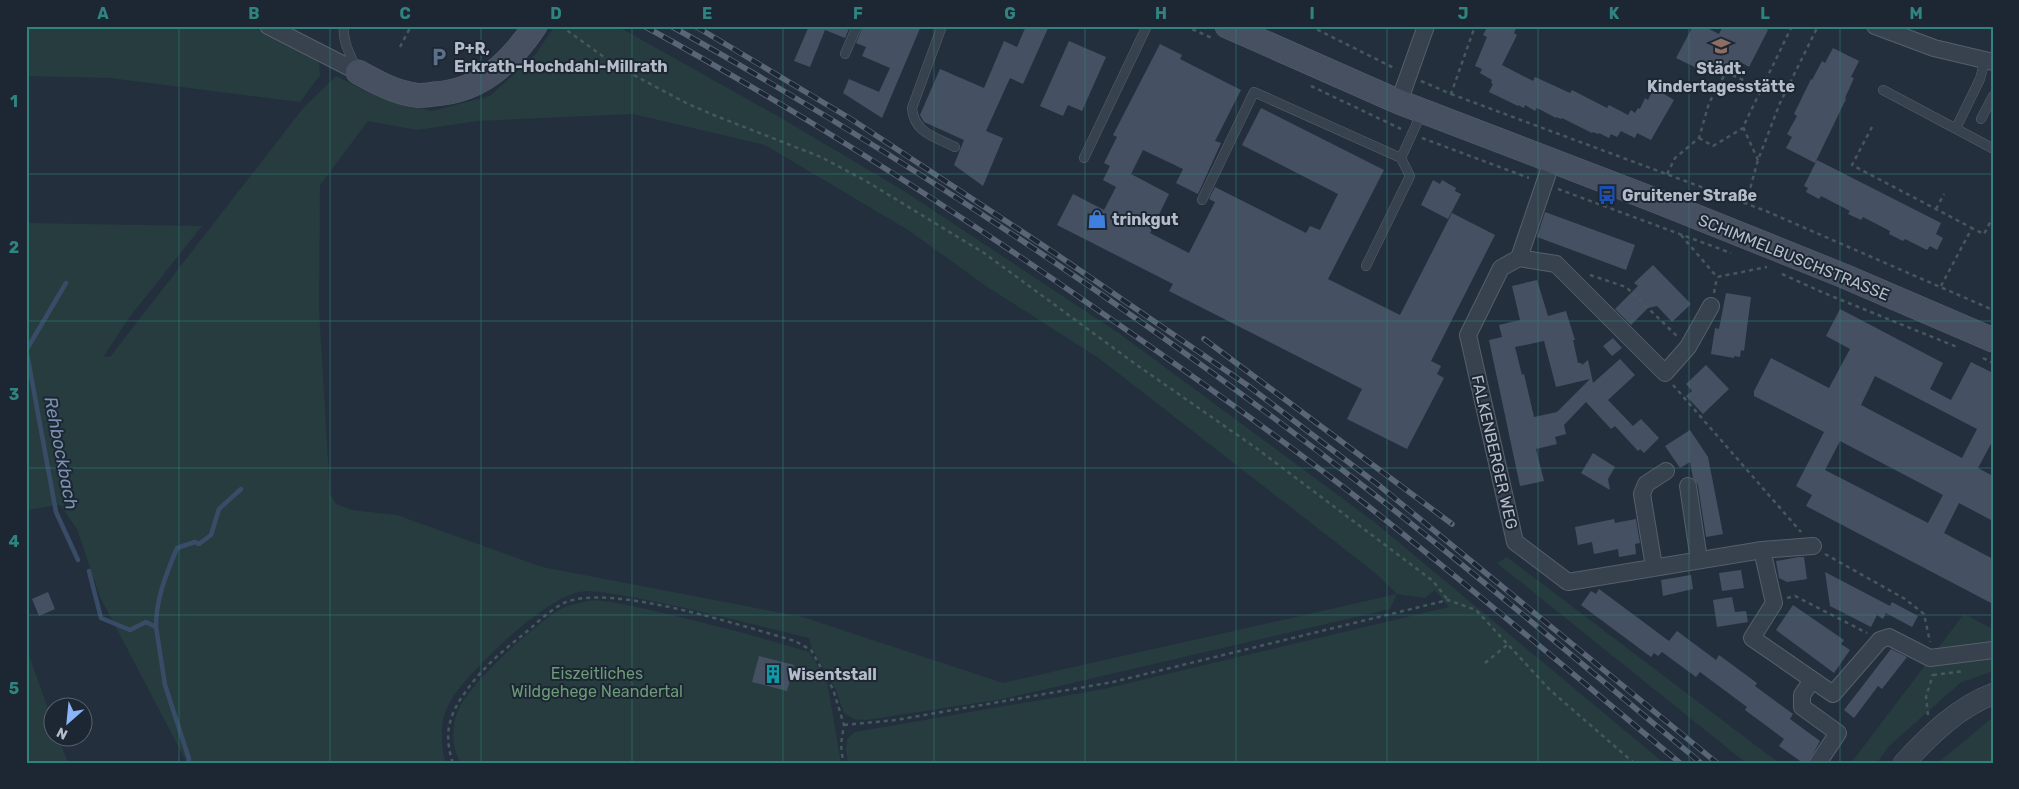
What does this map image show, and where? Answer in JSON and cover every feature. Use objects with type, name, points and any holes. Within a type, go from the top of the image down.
[{"type":"main road","points":[[358,72],[392,89],[416,96],[444,94],[470,87],[494,73],[511,58],[535,26]]},
{"type":"main road","points":[[1227,26],[1399,102]]},
{"type":"main road","name":"SCHIMMELBUSCHSTRASSE","points":[[1399,102],[1844,276],[1985,348]]},
{"type":"street","points":[[268,26],[358,72]]},
{"type":"street","points":[[1399,102],[1426,26]]},
{"type":"street","points":[[1875,26],[1934,48],[1989,61]]},
{"type":"street","points":[[1552,161],[1519,258],[1556,264],[1665,373],[1688,347],[1711,306]]},
{"type":"street","name":"FALKENBERGER WEG","points":[[1519,258],[1501,268],[1468,335],[1515,542],[1568,582],[1762,550],[1813,546]]},
{"type":"street","points":[[1654,567],[1642,494],[1646,484],[1666,471]]},
{"type":"street","points":[[1688,486],[1699,560]]},
{"type":"street","points":[[1762,550],[1774,603],[1752,638],[1833,694],[1880,640],[1889,637],[1932,658],[1993,650]]},
{"type":"street","points":[[1812,680],[1802,695],[1802,708],[1838,734],[1818,763]]},
{"type":"street","points":[[1904,763],[1939,728],[1979,699],[1993,694]]},
{"type":"lane","points":[[344,26],[346,47],[358,72]]},
{"type":"lane","points":[[846,54],[858,26]]},
{"type":"lane","points":[[942,26],[912,108],[913,118],[915,123],[926,132],[955,146]]},
{"type":"lane","points":[[1084,158],[1147,26]]},
{"type":"lane","points":[[1956,128],[1989,61]]},
{"type":"lane","points":[[1884,90],[1992,148]]},
{"type":"lane","points":[[1202,200],[1254,92],[1401,158],[1410,176],[1366,266]]},
{"type":"lane","points":[[1981,119],[1993,96]]},
{"type":"lane","points":[[1401,158],[1422,112]]},
{"type":"path","points":[[400,47],[411,26]]},
{"type":"path","points":[[561,26],[615,65],[701,110],[821,157],[866,181],[984,253],[1134,363],[1256,448],[1433,581],[1448,600],[1476,610],[1550,690],[1634,763]]},
{"type":"path","points":[[1310,26],[1409,76],[1451,94],[1746,204],[1941,286],[1993,310]]},
{"type":"path","points":[[1451,94],[1475,26]]},
{"type":"path","points":[[1699,138],[1713,146],[1743,127],[1792,26]]},
{"type":"path","points":[[1746,204],[1758,160],[1780,103],[1818,26]]},
{"type":"path","points":[[1667,174],[1675,158],[1699,138],[1709,103],[1726,72],[1762,89]]},
{"type":"path","points":[[1743,127],[1758,160]]},
{"type":"path","points":[[1872,127],[1852,164],[1984,234],[1993,217]]},
{"type":"path","points":[[1431,142],[1732,254]]},
{"type":"path","points":[[1936,209],[1944,194]]},
{"type":"path","points":[[1941,286],[1972,228]]},
{"type":"path","points":[[1680,234],[1717,277],[1767,266],[1759,263]]},
{"type":"path","points":[[1776,270],[1824,293],[1959,348]]},
{"type":"path","points":[[1582,272],[1626,287],[1688,347]]},
{"type":"path","points":[[1985,348],[1993,363]]},
{"type":"path","points":[[1665,373],[1676,389],[1813,546],[1905,599],[1924,614],[1931,644],[1933,675],[1926,697],[1928,716]]},
{"type":"path","points":[[453,763],[450,754],[448,727],[453,711],[479,675],[508,647],[565,602],[596,596],[673,608],[794,641],[811,650],[833,689],[844,725],[840,744],[843,763]]},
{"type":"path","points":[[1774,603],[1794,596],[1880,640]]},
{"type":"path","points":[[844,725],[896,720],[1113,682],[1448,600]]},
{"type":"path","points":[[1485,662],[1508,645]]},
{"type":"green space","points":[[26,26],[251,26],[319,62],[320,75],[300,102],[110,78],[26,76]]},
{"type":"green space","points":[[555,26],[617,26],[781,118],[904,191],[1120,334],[1373,521],[1664,763],[848,763],[847,739],[855,732],[1104,689],[1449,607],[1435,590],[1425,598],[1397,594],[1390,609],[1003,699],[866,720],[854,719],[844,713],[836,690],[812,649],[809,638],[654,601],[585,591],[565,597],[532,618],[499,646],[456,692],[443,718],[443,753],[447,763],[187,763],[100,597],[77,529],[60,505],[26,510],[26,223],[202,226],[128,319],[104,356],[110,357],[304,107],[336,76],[378,97],[432,111],[490,96],[535,55]],"holes":[[[633,114],[765,145],[908,230],[986,286],[1100,359],[1374,572],[1397,594],[1003,683],[803,617],[542,567],[397,515],[352,510],[336,504],[330,494],[319,310],[320,185],[368,121],[417,130],[477,121]]]},
{"type":"green space","points":[[1507,557],[1779,763],[1746,763],[1497,563]]},
{"type":"green space","name":"Eiszeitliches Wildgehege Neandertal","points":[[594,600],[628,605],[700,622],[809,652],[827,681],[841,763],[461,763],[455,750],[453,728],[459,708],[476,684],[505,654],[550,616],[569,606]]},
{"type":"green space","points":[[1964,614],[1993,629],[1993,671],[1960,683],[1888,747],[1877,763],[1851,763]]},
{"type":"green space","points":[[26,647],[43,696],[42,746],[61,746],[68,763],[26,763]]},
{"type":"green space","points":[[1993,717],[1993,763],[1938,763]]},
{"type":"building","points":[[809,26],[850,26],[845,38],[825,30],[810,67],[794,61]]},
{"type":"building","points":[[863,26],[921,26],[882,118],[843,93],[849,79],[879,92],[890,68],[862,56],[866,47],[856,43]]},
{"type":"building","points":[[1026,26],[1049,26],[1023,84],[1010,78],[986,131],[1003,138],[983,186],[954,165],[964,140],[924,122],[920,115],[940,69],[984,88],[1004,41],[1017,47]]},
{"type":"building","points":[[1488,26],[1517,26],[1514,33],[1517,35],[1502,65],[1533,81],[1535,77],[1570,93],[1572,90],[1607,108],[1609,105],[1628,115],[1631,110],[1635,113],[1638,108],[1640,109],[1645,98],[1648,100],[1654,88],[1674,100],[1651,140],[1637,133],[1635,138],[1621,131],[1617,137],[1611,134],[1609,138],[1599,133],[1592,133],[1562,118],[1556,118],[1537,108],[1535,111],[1525,105],[1524,108],[1518,106],[1489,92],[1493,84],[1491,83],[1492,80],[1480,73],[1482,69],[1475,66],[1487,37],[1483,35]]},
{"type":"building","name":"Städt. Kindertagesstätte","points":[[1693,26],[1703,26],[1719,34],[1723,26],[1762,26],[1768,30],[1749,67],[1737,60],[1731,71],[1719,65],[1713,76],[1676,58]]},
{"type":"building","points":[[1069,41],[1106,57],[1082,111],[1068,105],[1063,116],[1040,106]]},
{"type":"building","points":[[1160,44],[1182,55],[1180,59],[1241,90],[1215,141],[1221,143],[1198,194],[1176,183],[1183,169],[1143,150],[1131,174],[1169,194],[1150,233],[1189,253],[1215,202],[1209,199],[1215,187],[1306,233],[1310,226],[1320,230],[1338,194],[1242,145],[1261,108],[1384,170],[1328,279],[1400,315],[1452,213],[1495,235],[1431,361],[1441,366],[1437,374],[1444,378],[1407,449],[1347,419],[1362,389],[1169,291],[1173,284],[1057,225],[1073,194],[1104,210],[1116,187],[1103,180],[1110,166],[1104,163],[1117,137],[1113,135]]},
{"type":"building","points":[[1833,48],[1859,61],[1851,77],[1854,78],[1846,99],[1815,163],[1786,148],[1792,137],[1787,134],[1797,116],[1794,114],[1811,79],[1822,61],[1825,63]]},
{"type":"building","points":[[1817,160],[1941,223],[1936,234],[1943,238],[1937,250],[1930,246],[1927,250],[1905,239],[1903,241],[1889,234],[1890,231],[1863,217],[1861,220],[1848,214],[1850,211],[1821,196],[1819,199],[1806,192],[1808,188],[1804,186]]},
{"type":"building","points":[[1433,180],[1440,184],[1442,180],[1456,188],[1455,191],[1461,194],[1448,219],[1421,205]]},
{"type":"building","points":[[1545,212],[1635,245],[1626,270],[1537,237]]},
{"type":"building","points":[[1653,265],[1691,304],[1672,322],[1657,306],[1648,308],[1631,325],[1615,309],[1638,286],[1634,283]]},
{"type":"building","points":[[1537,280],[1548,316],[1566,311],[1575,340],[1573,340],[1578,363],[1582,365],[1588,360],[1593,383],[1620,359],[1635,375],[1608,400],[1633,426],[1641,419],[1659,438],[1644,453],[1640,449],[1638,451],[1615,426],[1611,429],[1586,402],[1564,425],[1566,434],[1555,437],[1557,444],[1536,449],[1544,481],[1520,486],[1489,340],[1502,337],[1499,325],[1520,320],[1512,286]],"holes":[[[1544,341],[1556,387],[1590,379],[1557,412],[1534,417],[1524,374],[1522,375],[1515,347]]]},
{"type":"building","points":[[1726,293],[1751,297],[1744,351],[1741,350],[1740,357],[1734,356],[1734,358],[1711,354],[1715,328],[1719,329]]},
{"type":"building","points":[[1840,309],[1943,363],[1930,389],[1951,400],[1971,362],[1993,373],[1993,440],[1978,468],[1993,476],[1993,521],[1959,503],[1944,533],[1993,559],[1993,604],[1806,506],[1812,495],[1796,486],[1824,432],[1754,396],[1754,391],[1771,358],[1829,388],[1850,349],[1826,336]],"holes":[[[1875,376],[1977,429],[1962,458],[1861,405]],[[1840,441],[1943,495],[1928,523],[1825,470]]]},
{"type":"building","points":[[1613,338],[1622,348],[1612,356],[1603,346]]},
{"type":"building","points":[[1706,365],[1729,389],[1703,414],[1686,396],[1692,391],[1686,384]]},
{"type":"building","points":[[1690,430],[1708,457],[1723,534],[1706,537],[1698,485],[1693,478],[1690,462],[1680,468],[1665,446]]},
{"type":"building","points":[[1593,453],[1615,467],[1608,479],[1610,490],[1581,473]]},
{"type":"building","points":[[1614,519],[1615,523],[1636,519],[1640,543],[1635,544],[1636,554],[1619,557],[1618,549],[1594,554],[1592,542],[1578,545],[1575,527]]},
{"type":"building","points":[[1804,557],[1807,579],[1787,582],[1779,578],[1776,561]]},
{"type":"building","points":[[1741,570],[1744,588],[1722,591],[1719,573]]},
{"type":"building","points":[[1825,572],[1890,606],[1892,602],[1918,616],[1912,627],[1886,613],[1883,619],[1877,615],[1871,627],[1830,606]]},
{"type":"building","points":[[1691,575],[1693,589],[1663,596],[1661,580]]},
{"type":"building","points":[[1599,589],[1669,641],[1677,631],[1716,660],[1719,655],[1757,683],[1755,686],[1793,714],[1790,719],[1820,741],[1808,763],[1803,763],[1779,746],[1784,739],[1745,710],[1747,707],[1700,672],[1696,677],[1662,652],[1658,656],[1654,653],[1651,657],[1581,605],[1591,591],[1596,594]]},
{"type":"building","points":[[48,592],[55,609],[39,616],[32,599]]},
{"type":"building","points":[[1732,597],[1735,612],[1746,611],[1748,622],[1717,627],[1713,600]]},
{"type":"building","points":[[1793,605],[1844,640],[1841,644],[1850,650],[1834,673],[1776,630]]},
{"type":"building","points":[[1891,649],[1907,657],[1882,689],[1878,686],[1854,718],[1844,710]]},
{"type":"building","name":"Wisentstall","points":[[759,656],[794,665],[787,691],[752,682]]},
{"type":"waterway","points":[[27,349],[66,283]]},
{"type":"waterway","name":"Rehbockbach","points":[[26,348],[56,512],[78,560]]},
{"type":"waterway","points":[[156,627],[160,596],[177,548],[195,542],[199,544],[211,535],[219,509],[241,489]]},
{"type":"waterway","name":"Rehbockbach","points":[[89,571],[101,618],[130,630],[146,622],[156,627],[165,685],[189,759],[188,763]]},
{"type":"railway","points":[[644,26],[758,91],[926,194],[1193,377],[1296,451],[1364,503],[1680,763]]},
{"type":"railway","points":[[671,26],[762,78],[941,188],[1117,305],[1203,366],[1288,428],[1413,525],[1701,763]]},
{"type":"railway","points":[[695,26],[851,119],[1056,254],[1247,385],[1381,487],[1717,763]]},
{"type":"railway","points":[[1204,339],[1452,524]]},
{"type":"place","name":"Städt. Kindertagesstätte","points":[[1721,46]]},
{"type":"place","name":"P+R, Erkrath-Hochdahl-Millrath","points":[[439,57]]},
{"type":"place","name":"Gruitener Straße","points":[[1607,195]]},
{"type":"place","name":"trinkgut","points":[[1097,219]]},
{"type":"place","name":"Wisentstall","points":[[773,674]]}]
